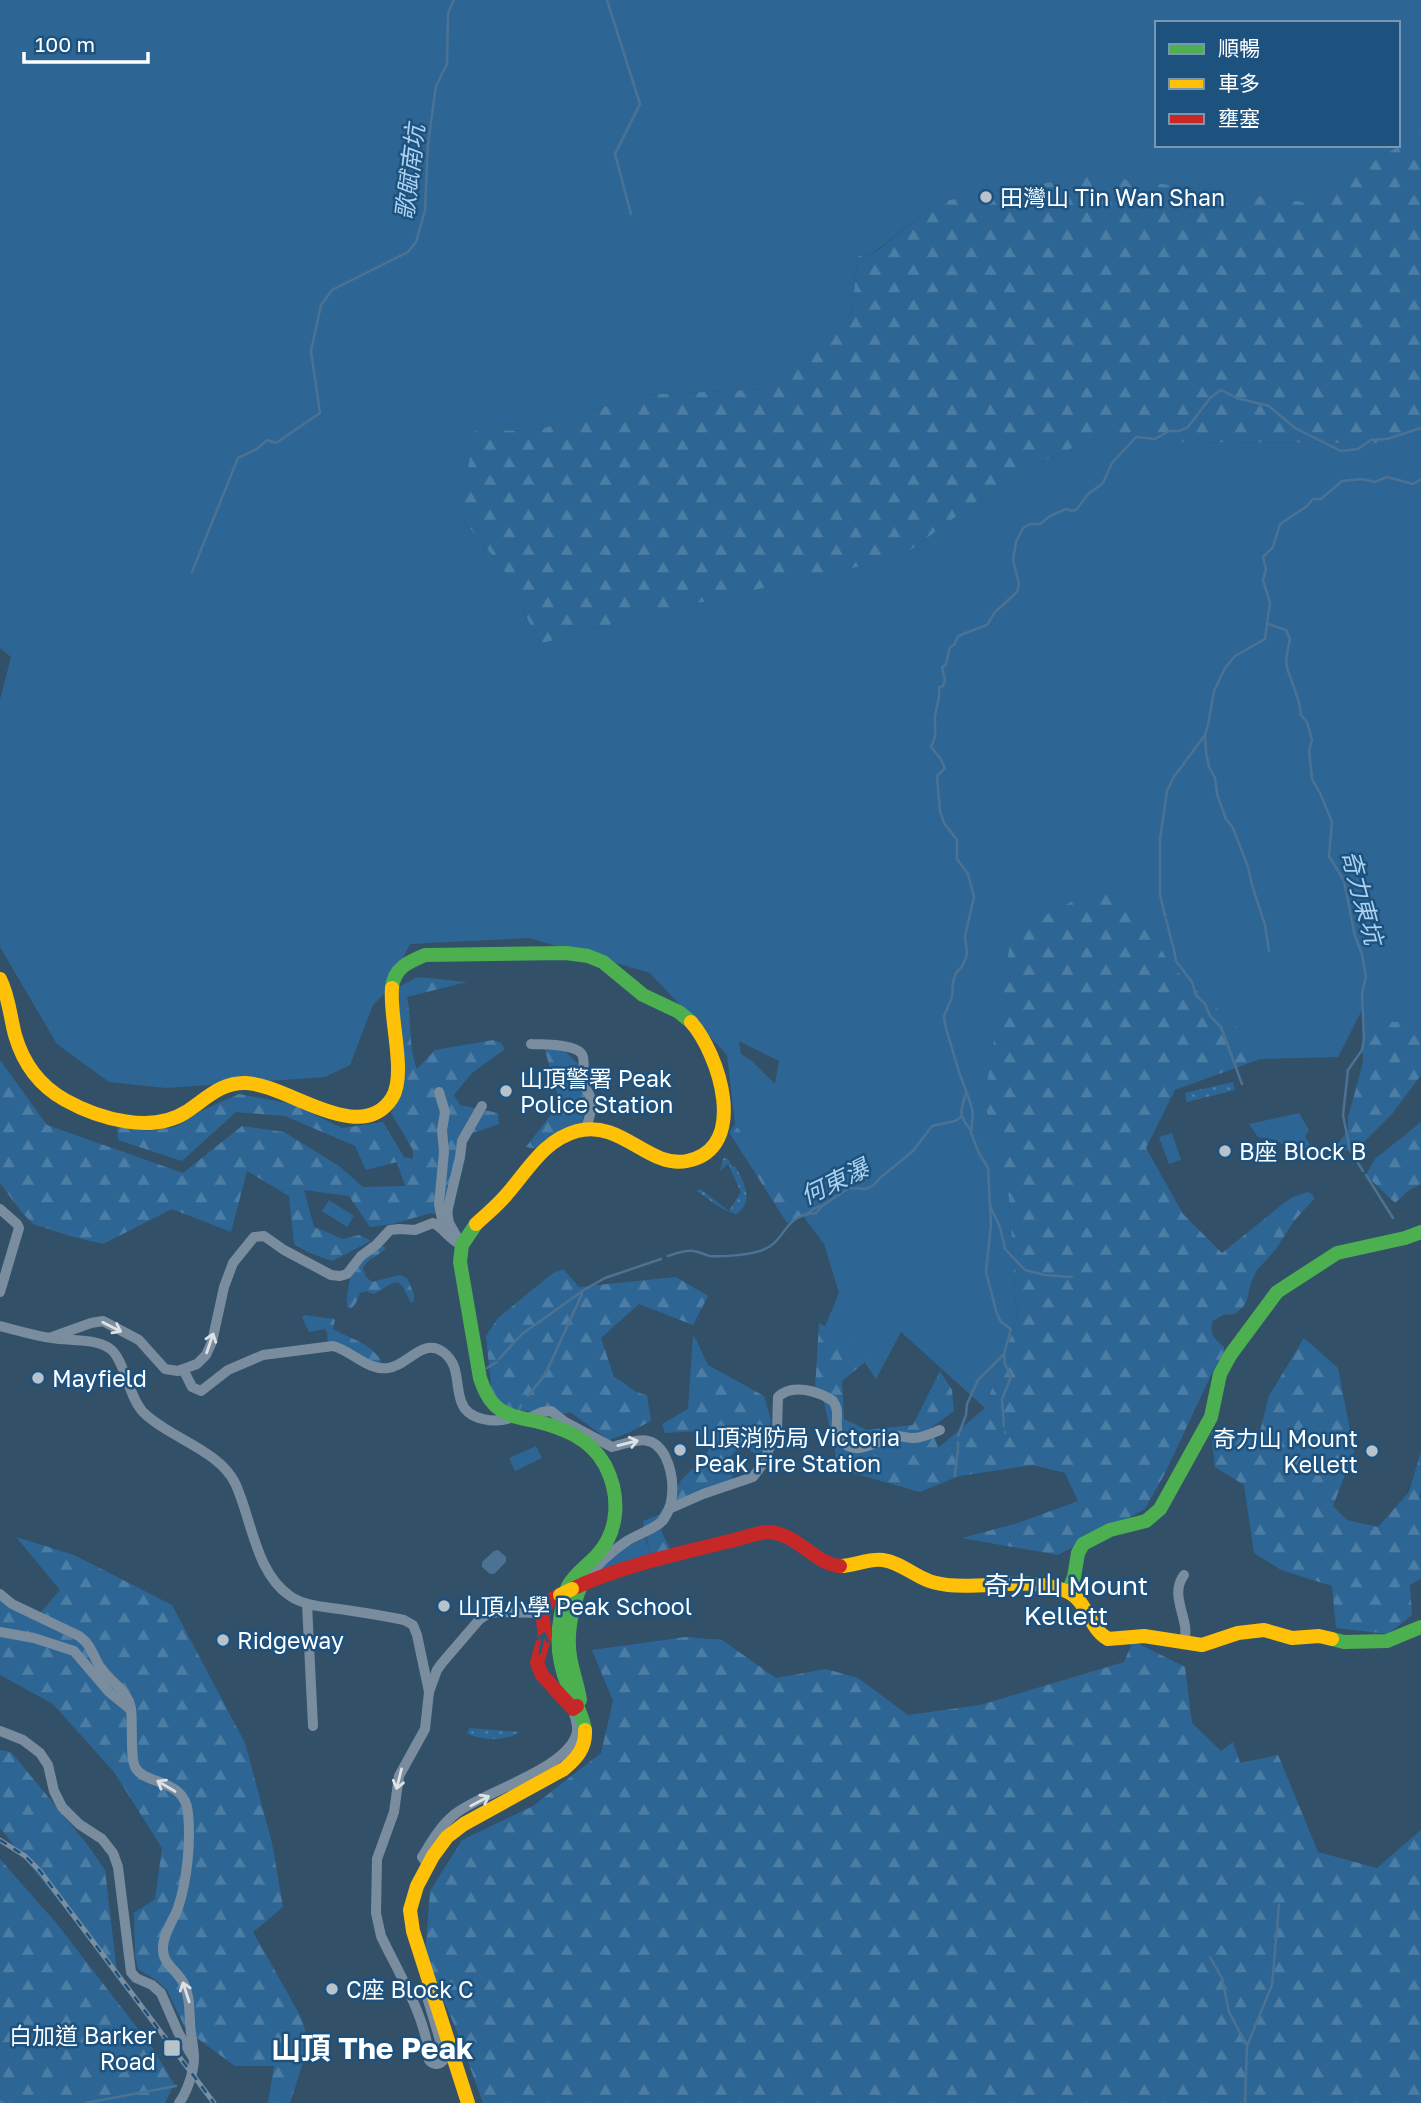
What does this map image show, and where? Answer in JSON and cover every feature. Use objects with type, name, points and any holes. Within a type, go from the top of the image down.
[{"type":"main road","points":[[0,979],[10,1000],[18,1044],[28,1065],[50,1090],[79,1109],[137,1124],[153,1125],[169,1121],[219,1088],[234,1084],[251,1083],[270,1087],[339,1115],[359,1118],[383,1109],[396,1089],[391,988],[396,973],[406,962],[419,956],[557,953],[588,956],[607,964],[643,995],[679,1012],[693,1023],[705,1042],[719,1078],[725,1114],[720,1137],[712,1148],[701,1157],[681,1162],[663,1159],[610,1132],[586,1129],[564,1135],[545,1147],[496,1207],[472,1228],[462,1245],[461,1273],[482,1385],[493,1404],[518,1419],[553,1426],[571,1433],[592,1448],[611,1478],[616,1499],[614,1522],[607,1540],[569,1586],[561,1616],[559,1658],[576,1707],[585,1722],[586,1735],[577,1758],[558,1773],[464,1824],[442,1843],[413,1897],[410,1915],[413,1931],[468,2103]]},
{"type":"main road","points":[[1068,1592],[1083,1544],[1110,1530],[1146,1521],[1160,1508],[1211,1418],[1219,1378],[1230,1354],[1277,1292],[1337,1254],[1421,1232]]},
{"type":"main road","points":[[576,1707],[561,1697],[537,1663],[545,1635],[542,1614],[550,1601],[600,1576],[768,1532],[795,1539],[824,1562],[832,1565],[844,1566],[880,1559],[943,1584],[1040,1586],[1068,1592],[1080,1601],[1095,1627],[1106,1639],[1144,1636],[1207,1644],[1238,1633],[1264,1630],[1293,1638],[1319,1636],[1344,1642],[1387,1641],[1421,1627]]},
{"type":"main road","points":[[571,1590],[573,1606],[569,1640],[580,1698],[576,1707]]},
{"type":"street","points":[[531,1044],[574,1047],[580,1051],[583,1058],[583,1085],[592,1095],[593,1101],[586,1129]]},
{"type":"street","points":[[439,1092],[445,1112],[439,1205],[444,1231]]},
{"type":"street","points":[[462,1245],[449,1223],[447,1212],[462,1141],[482,1106]]},
{"type":"street","points":[[0,1209],[18,1225],[0,1292]]},
{"type":"street","points":[[48,1338],[91,1323],[105,1322],[143,1343],[163,1368],[175,1371],[200,1362],[206,1355],[214,1336],[233,1263],[254,1237],[264,1236],[331,1275],[340,1276],[349,1272],[361,1256],[390,1230],[412,1230],[433,1223],[462,1245]]},
{"type":"street","points":[[0,1326],[48,1338],[97,1343],[114,1351],[142,1412],[213,1459],[230,1474],[239,1491],[264,1564],[285,1591],[307,1604],[404,1620],[412,1625],[417,1635],[429,1692]]},
{"type":"street","points":[[183,1369],[190,1384],[201,1391],[233,1367],[278,1352],[333,1346],[374,1367],[387,1368],[400,1364],[422,1349],[434,1348],[445,1353],[453,1365],[458,1378],[460,1400],[466,1410],[483,1419],[518,1419],[549,1411],[612,1447],[645,1439],[651,1441],[663,1452],[672,1477],[669,1509],[663,1521],[614,1550],[571,1590]]},
{"type":"street","points":[[669,1509],[753,1477],[762,1465],[777,1430],[778,1397],[788,1390],[808,1391],[832,1401],[838,1413],[839,1438],[854,1447],[866,1447],[894,1436],[918,1438],[940,1430]]},
{"type":"street","points":[[607,1540],[656,1525]]},
{"type":"street","points":[[1184,1575],[1178,1595],[1185,1643]]},
{"type":"street","points":[[0,1594],[12,1604],[83,1638],[104,1673],[127,1697],[131,1710],[135,1767],[143,1776],[166,1783],[184,1800],[188,1811],[188,1847],[184,1879],[178,1908],[163,1949],[165,1960],[184,1983],[190,2003],[194,2060],[179,2103]]},
{"type":"street","points":[[307,1604],[313,1726]]},
{"type":"street","points":[[430,1982],[427,1997],[444,2053],[444,2060],[435,2064],[429,2060],[429,2046],[378,1927],[378,1852],[394,1812],[399,1776],[423,1734],[429,1692],[442,1662],[479,1620],[489,1613],[499,1612],[542,1614]]},
{"type":"street","points":[[0,1632],[34,1637],[74,1651],[109,1692],[131,1710]]},
{"type":"street","points":[[0,1731],[23,1740],[40,1754],[48,1765],[54,1791],[62,1807],[111,1849],[118,1867],[131,1972],[136,1978],[162,1993],[178,2032],[194,2060]]},
{"type":"green space","points":[[0,0],[1421,0],[1421,133],[1400,145],[1400,21],[1155,21],[1155,147],[1397,147],[1305,202],[1091,175],[938,202],[872,254],[858,256],[851,317],[767,389],[638,395],[536,431],[476,430],[459,515],[502,567],[540,644],[641,616],[901,557],[1014,474],[1104,434],[1164,442],[1392,443],[1421,440],[1421,1019],[1394,1022],[1362,1010],[1338,1057],[1260,1059],[1240,1030],[1175,970],[1111,878],[1073,901],[984,1101],[1009,1198],[1017,1319],[985,1408],[901,1332],[876,1379],[853,1345],[818,1343],[839,1293],[824,1244],[735,1124],[727,1055],[650,973],[529,938],[410,944],[386,992],[373,1005],[350,1065],[325,1077],[166,1088],[109,1082],[57,1044],[0,947],[0,700],[11,657],[0,648]],"holes":[[[739,1041],[779,1061],[775,1084],[741,1054]]]},
{"type":"green space","points":[[1421,133],[1421,440],[1392,443],[1164,442],[1104,434],[1014,474],[901,557],[641,616],[540,644],[502,567],[459,515],[475,430],[536,431],[638,395],[767,389],[851,317],[858,256],[873,254],[938,202],[1091,175],[1305,202]]},
{"type":"green space","points":[[1111,877],[1175,970],[1240,1030],[1260,1059],[1175,1090],[1146,1148],[1183,1214],[1222,1253],[1295,1196],[1308,1192],[1314,1199],[1257,1270],[1243,1307],[1235,1314],[1222,1315],[1213,1321],[1212,1333],[1224,1347],[1224,1355],[1211,1375],[1145,1509],[1058,1555],[962,1538],[1018,1523],[1078,1501],[1065,1473],[1033,1465],[959,1476],[920,1492],[839,1469],[824,1402],[815,1389],[819,1323],[871,1357],[842,1381],[844,1419],[867,1430],[913,1425],[940,1371],[952,1390],[954,1411],[932,1427],[938,1448],[985,1408],[1017,1319],[1009,1198],[984,1101],[1012,932],[1073,901]]},
{"type":"green space","points":[[417,977],[467,982],[407,997],[412,1052],[417,1069],[435,1050],[493,1040],[501,1043],[505,1049],[472,1073],[454,1095],[460,1105],[498,1113],[499,1124],[459,1138],[456,1149],[460,1165],[452,1218],[431,1213],[370,1227],[349,1196],[304,1190],[314,1227],[343,1239],[359,1235],[371,1241],[332,1261],[294,1244],[289,1196],[247,1171],[231,1232],[172,1209],[103,1244],[33,1224],[0,1183],[0,1060],[47,1125],[183,1173],[242,1126],[284,1132],[339,1166],[363,1187],[405,1186],[397,1162],[366,1170],[355,1146],[285,1116],[236,1112],[182,1161],[118,1140],[117,1126],[148,1131],[175,1127],[201,1111],[239,1094],[293,1104],[342,1128],[383,1122],[404,1157],[413,1159],[413,1150],[391,1113],[401,1089],[397,988]]},
{"type":"green space","points":[[1362,1010],[1394,1022],[1421,1019],[1421,1075],[1392,1114],[1356,1150],[1333,1151],[1348,1130],[1348,1118],[1363,1062]]},
{"type":"green space","points":[[544,1047],[564,1050],[577,1063],[580,1084],[585,1095],[582,1127],[539,1149],[526,1147],[560,1103]]},
{"type":"green space","points":[[1233,1082],[1235,1090],[1187,1102],[1185,1093]]},
{"type":"green space","points":[[1299,1113],[1309,1130],[1305,1137],[1310,1145],[1301,1156],[1276,1140],[1258,1137],[1249,1124]]},
{"type":"green space","points":[[1421,1122],[1421,1184],[1409,1190],[1395,1203],[1366,1175],[1375,1159]]},
{"type":"green space","points":[[735,1124],[803,1216],[787,1223],[729,1132]]},
{"type":"green space","points":[[1172,1133],[1181,1160],[1169,1164],[1159,1137]]},
{"type":"green space","points":[[723,1158],[728,1159],[732,1167],[735,1166],[746,1191],[745,1204],[736,1214],[731,1212],[720,1207],[697,1191],[700,1189],[729,1211],[741,1192],[728,1164],[720,1171]]},
{"type":"green space","points":[[329,1200],[354,1216],[347,1227],[322,1211]]},
{"type":"green space","points":[[382,1246],[386,1248],[363,1268],[366,1277],[372,1282],[400,1275],[407,1278],[414,1301],[411,1303],[403,1287],[397,1282],[374,1294],[366,1291],[360,1293],[351,1309],[347,1307],[350,1278],[358,1262],[372,1250]]},
{"type":"green space","points":[[563,1269],[579,1287],[676,1277],[708,1296],[693,1325],[639,1304],[601,1338],[614,1377],[633,1390],[647,1395],[651,1421],[609,1440],[570,1412],[551,1417],[528,1411],[509,1410],[492,1395],[486,1336],[498,1318],[553,1273]]},
{"type":"green space","points":[[304,1315],[334,1319],[333,1329],[372,1350],[381,1361],[375,1365],[328,1344],[325,1329],[309,1332],[302,1317]]},
{"type":"green space","points":[[693,1334],[708,1365],[764,1396],[771,1420],[763,1449],[758,1456],[742,1444],[723,1464],[732,1474],[733,1480],[674,1510],[661,1531],[672,1552],[650,1553],[643,1521],[659,1515],[682,1479],[709,1450],[697,1431],[665,1433],[662,1424],[688,1409]]},
{"type":"green space","points":[[1304,1338],[1338,1368],[1354,1451],[1333,1506],[1347,1520],[1378,1527],[1409,1492],[1421,1452],[1421,1579],[1410,1585],[1412,1615],[1388,1634],[1336,1628],[1332,1586],[1281,1570],[1254,1553],[1244,1485],[1215,1467],[1211,1432],[1258,1439],[1269,1396]]},
{"type":"green space","points":[[536,1446],[542,1458],[515,1471],[509,1458]]},
{"type":"green space","points":[[16,1537],[74,1555],[172,1605],[245,1743],[272,1843],[283,1907],[253,1932],[301,2017],[309,2043],[290,2103],[268,2103],[274,2066],[235,2066],[186,2030],[167,1990],[138,1969],[134,1913],[155,1899],[162,1848],[114,1772],[53,1704],[0,1675],[0,1593],[36,1618],[60,1590]]},
{"type":"green space","points":[[645,1537],[650,1553],[633,1563],[593,1573],[622,1550]]},
{"type":"green space","points":[[686,1637],[722,1640],[776,1678],[826,1669],[858,1678],[908,1715],[980,1705],[1124,1662],[1133,1641],[1185,1667],[1192,1723],[1221,1751],[1233,1742],[1240,1763],[1278,1755],[1318,1852],[1377,1868],[1421,1830],[1421,2103],[483,2103],[456,2029],[425,1957],[430,1891],[462,1840],[533,1806],[601,1753],[613,1701],[592,1650]]},
{"type":"green space","points":[[469,1728],[520,1732],[500,1739],[487,1739],[467,1734]]},
{"type":"green space","points":[[0,1750],[11,1752],[87,1844],[105,1870],[117,1973],[0,1828]]},
{"type":"green space","points":[[0,1859],[57,1924],[152,2047],[174,2084],[165,2103],[0,2103]]},
{"type":"shaded area","points":[[498,1550],[506,1557],[506,1562],[494,1574],[490,1574],[482,1567],[482,1562]]},
{"type":"waterway","name":"歌賦南坑","points":[[192,572],[238,458],[257,449],[267,440],[276,443],[320,413],[311,351],[321,305],[332,290],[408,252],[416,242],[425,210],[428,144],[436,86],[447,64],[448,13],[454,0]]},
{"type":"waterway","points":[[607,0],[640,104],[615,154],[631,214]]},
{"type":"waterway","points":[[958,1436],[967,1404],[978,1380],[1004,1354],[1011,1329],[1001,1322],[997,1314],[986,1272],[991,1224],[988,1168],[971,1133],[973,1113],[944,1016],[952,997],[956,973],[967,954],[965,936],[974,897],[968,874],[957,859],[957,840],[944,823],[940,811],[937,776],[945,768],[931,747],[935,735],[939,687],[943,686],[945,680],[942,668],[946,664],[950,647],[958,636],[987,625],[995,612],[1017,592],[1019,584],[1013,560],[1016,542],[1023,528],[1030,524],[1040,524],[1066,509],[1077,509],[1088,494],[1103,483],[1112,463],[1136,437],[1155,439],[1169,431],[1188,427],[1211,397],[1221,390],[1237,398],[1269,406],[1295,428],[1341,451],[1358,449],[1371,440],[1387,439],[1421,428]]},
{"type":"waterway","points":[[1165,916],[1160,895],[1160,839],[1167,791],[1173,778],[1205,735],[1214,691],[1225,668],[1235,656],[1265,639],[1270,603],[1263,580],[1266,569],[1263,557],[1273,547],[1280,524],[1306,507],[1313,499],[1321,499],[1342,481],[1362,479],[1375,482],[1387,477],[1413,484],[1421,479]]},
{"type":"waterway","name":"奇力東坑","points":[[1268,624],[1286,630],[1290,639],[1287,668],[1301,715],[1307,722],[1312,740],[1309,750],[1312,779],[1332,822],[1329,856],[1344,881],[1366,977],[1362,993],[1364,1039],[1362,1050],[1348,1070],[1343,1115],[1350,1150],[1363,1171]]},
{"type":"waterway","points":[[1205,736],[1209,767],[1215,778],[1217,794],[1248,867],[1265,925],[1269,951]]},
{"type":"waterway","points":[[1166,919],[1172,943]]},
{"type":"waterway","points":[[1173,945],[1176,961],[1192,982],[1196,995],[1205,1004],[1210,1016],[1221,1027],[1242,1084]]},
{"type":"waterway","points":[[966,1093],[961,1112],[971,1130]]},
{"type":"waterway","name":"何東瀑","points":[[668,1256],[691,1251],[710,1256],[735,1255],[769,1247],[796,1219],[816,1213],[849,1188],[866,1189],[874,1185],[913,1151],[932,1126],[961,1117]]},
{"type":"waterway","points":[[1366,1175],[1393,1218]]},
{"type":"waterway","points":[[807,1214],[822,1206]]},
{"type":"waterway","points":[[990,1206],[1000,1227],[1005,1249],[1025,1270],[1072,1277]]},
{"type":"waterway","points":[[499,1359],[522,1334],[584,1290],[605,1278],[661,1259]]},
{"type":"waterway","points":[[528,1396],[545,1375],[582,1294]]},
{"type":"waterway","points":[[1004,1354],[1011,1377],[1002,1399],[1004,1426]]},
{"type":"waterway","points":[[487,1368],[497,1362]]},
{"type":"waterway","points":[[519,1410],[521,1405]]},
{"type":"waterway","points":[[955,1476],[958,1442]]},
{"type":"waterway","points":[[1245,2103],[1247,2046],[1272,1985],[1279,1905]]},
{"type":"waterway","points":[[1210,1957],[1222,1978],[1229,2012],[1246,2044]]},
{"type":"waterway","points":[[86,2103],[176,2086]]},
{"type":"waterway","points":[[0,2101],[4,2103]]},
{"type":"railway","points":[[0,1840],[25,1856],[40,1871],[214,2103]]},
{"type":"traffic: fast","points":[[392,988],[399,971],[425,955],[566,953],[588,956],[603,962],[643,995],[679,1012],[691,1022]]},
{"type":"traffic: fast","points":[[476,1224],[462,1245],[460,1262],[480,1378],[486,1394],[506,1413],[556,1427],[584,1441],[605,1465],[613,1488],[615,1512],[610,1534],[597,1555],[568,1586],[559,1628],[561,1665],[585,1730]]},
{"type":"traffic: fast","points":[[1068,1592],[1083,1544],[1110,1530],[1146,1521],[1160,1509],[1211,1417],[1220,1374],[1231,1354],[1277,1292],[1337,1253],[1421,1232]]},
{"type":"traffic: fast","points":[[580,1700],[571,1662],[569,1629],[581,1585]]},
{"type":"traffic: fast","points":[[1332,1639],[1344,1642],[1387,1641],[1421,1627]]},
{"type":"traffic: slow","points":[[0,979],[18,1045],[40,1081],[65,1100],[93,1113],[142,1123],[172,1119],[221,1088],[237,1083],[263,1086],[323,1110],[343,1115],[362,1117],[379,1112],[392,1098],[398,1075],[392,988]]},
{"type":"traffic: slow","points":[[476,1224],[504,1198],[546,1149],[565,1135],[577,1131],[593,1129],[607,1132],[673,1162],[687,1161],[706,1153],[718,1138],[723,1120],[723,1099],[711,1055],[691,1022]]},
{"type":"traffic: slow","points":[[840,1566],[883,1560],[895,1563],[929,1581],[943,1584],[1037,1584],[1052,1587],[1073,1595],[1084,1607],[1096,1628],[1108,1639],[1144,1636],[1202,1645],[1238,1633],[1264,1630],[1292,1638],[1319,1636],[1332,1639]]},
{"type":"traffic: slow","points":[[560,1595],[572,1589]]},
{"type":"traffic: slow","points":[[468,2103],[413,1931],[410,1910],[417,1886],[447,1837],[464,1824],[564,1769],[580,1752],[585,1730]]},
{"type":"traffic: jam","points":[[572,1589],[629,1567],[764,1532],[788,1537],[821,1560],[840,1566]]},
{"type":"traffic: jam","points":[[560,1595],[549,1601],[542,1613],[545,1635],[537,1663],[542,1675],[573,1709],[577,1706]]},
{"type":"place","name":"田灣山 Tin Wan Shan","points":[[986,197]]},
{"type":"place","name":"山頂警署 Peak Police Station","points":[[506,1091]]},
{"type":"place","name":"B座 Block B","points":[[1225,1151]]},
{"type":"place","name":"Mayfield","points":[[38,1378]]},
{"type":"place","name":"山頂消防局 Victoria Peak Fire Station","points":[[680,1450]]},
{"type":"place","name":"奇力山 Mount Kellett","points":[[1372,1451]]},
{"type":"place","name":"山頂小學 Peak School","points":[[444,1606]]},
{"type":"place","name":"Ridgeway","points":[[223,1640]]},
{"type":"place","name":"C座 Block C","points":[[332,1989]]},
{"type":"place","name":"白加道 Barker Road","points":[[172,2048]]},
{"type":"district","name":"奇力山 Mount Kellett","points":[[1066,1600]]},
{"type":"district","name":"山頂 The Peak","points":[[372,2048]]}]
